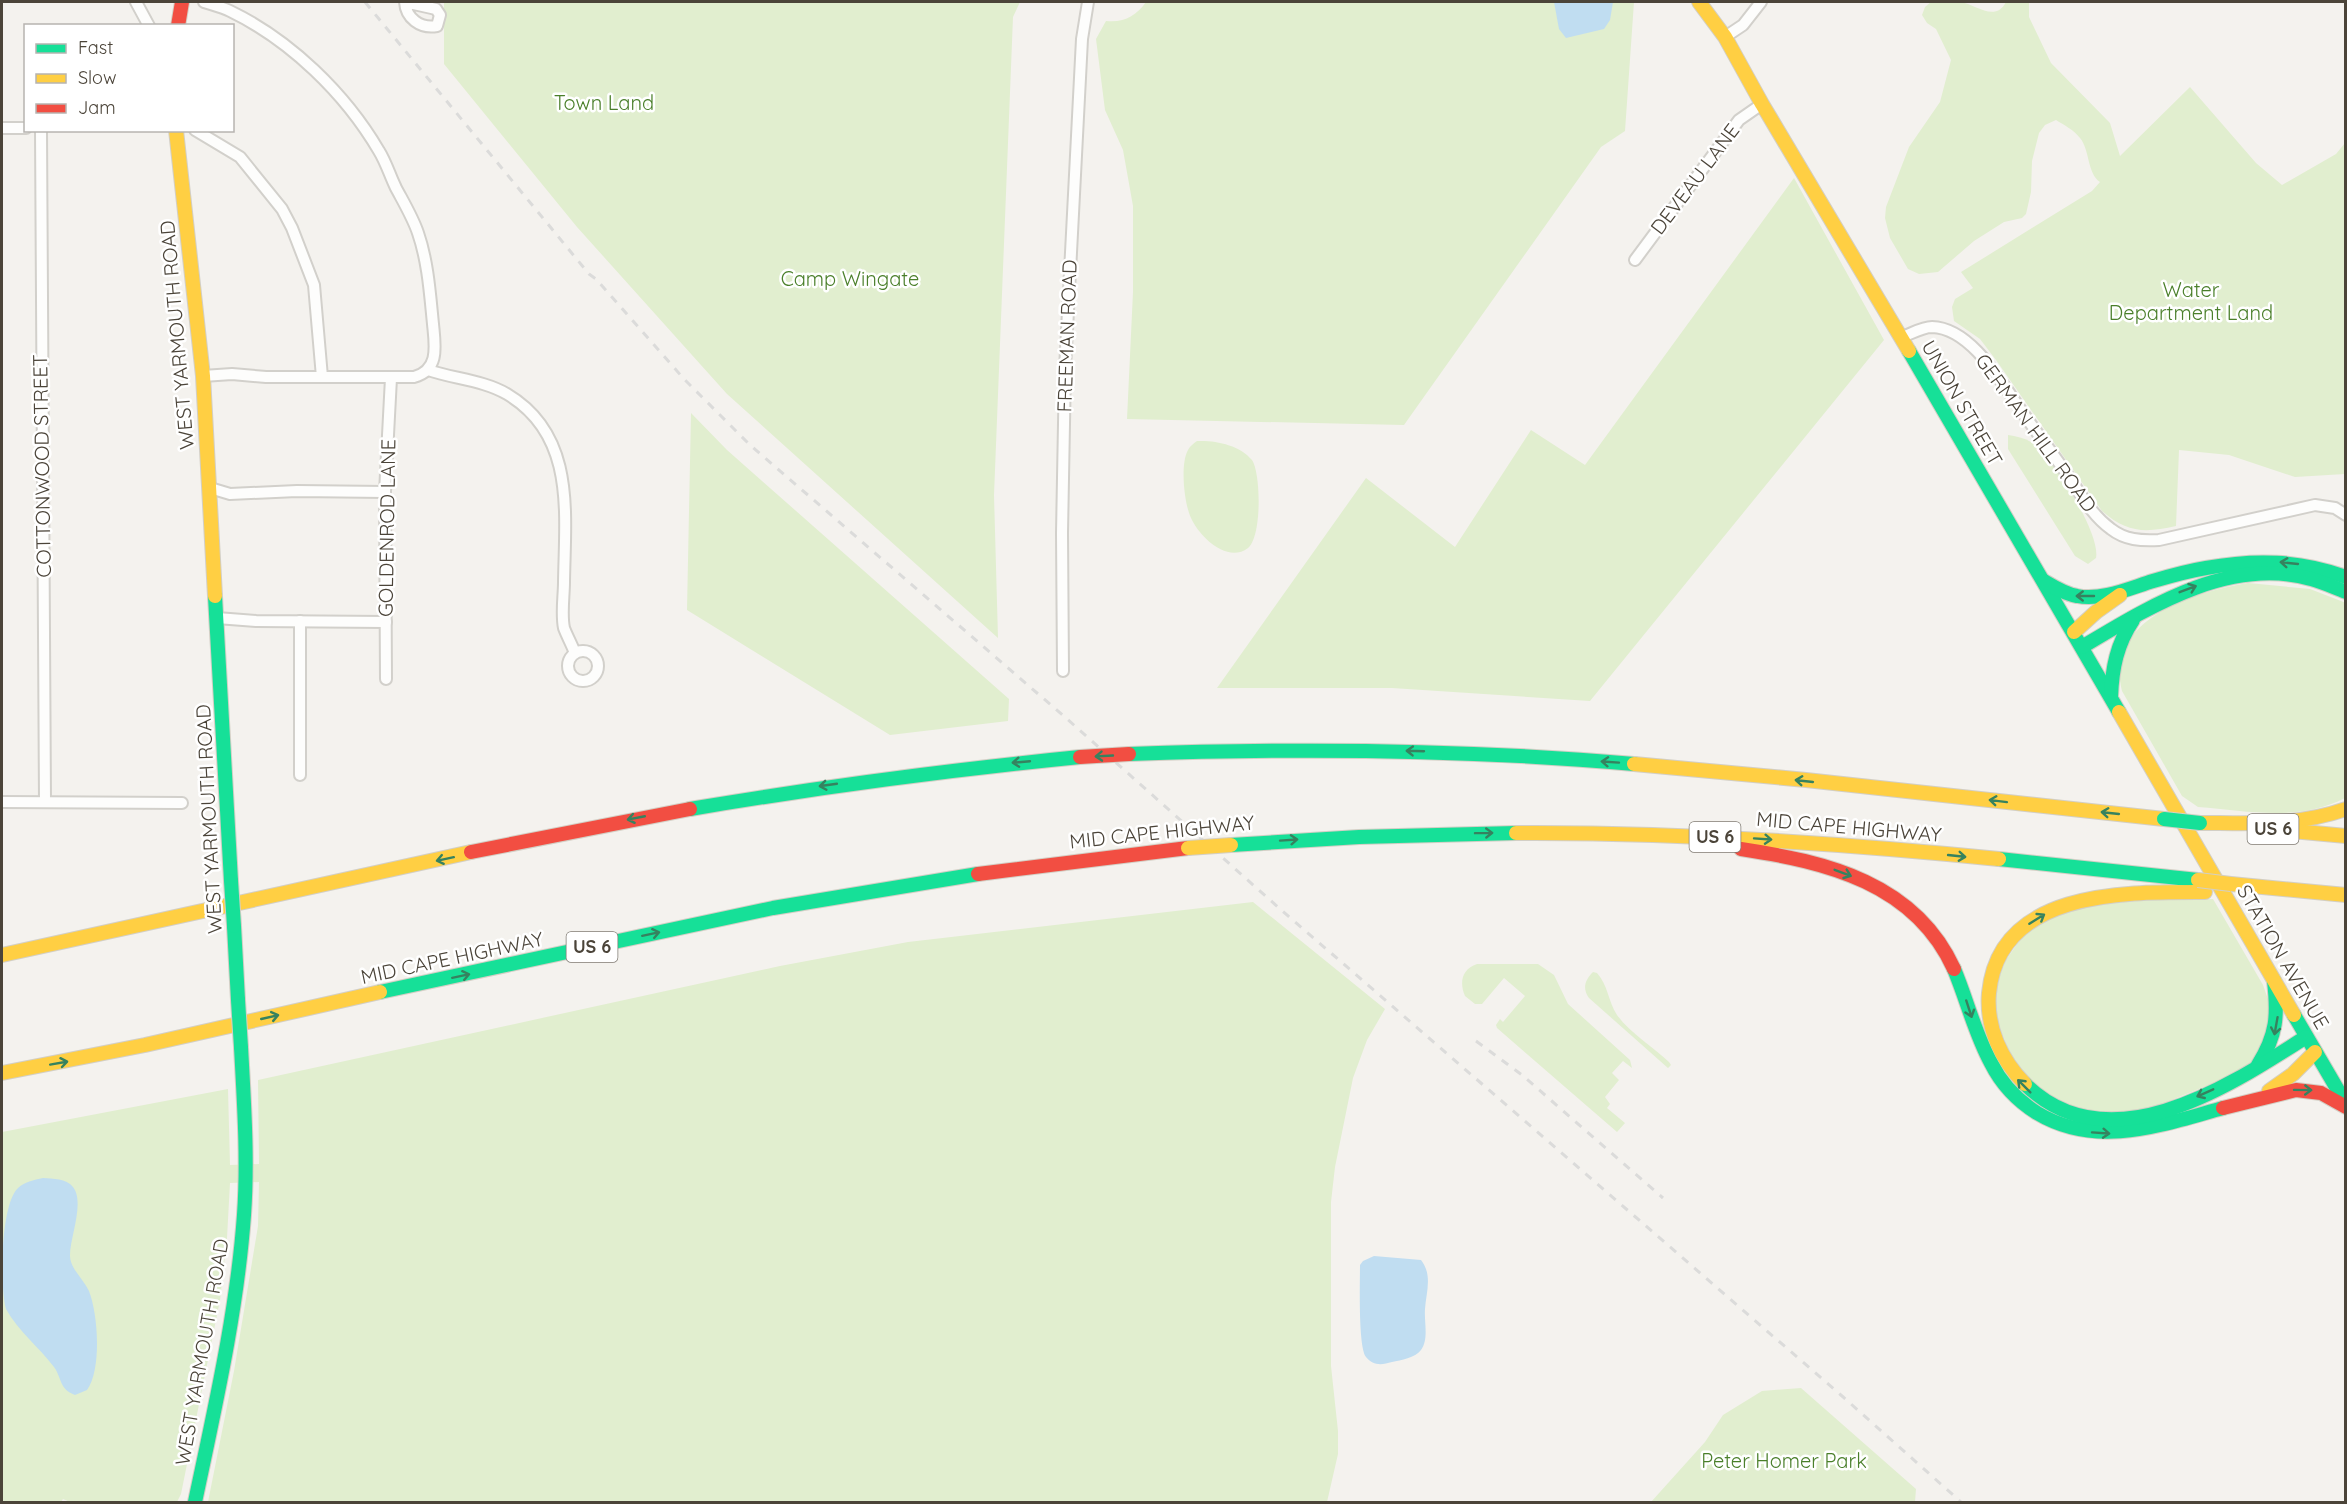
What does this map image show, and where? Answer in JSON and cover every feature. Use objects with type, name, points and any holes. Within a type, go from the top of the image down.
[{"type":"main road","points":[[178,24],[182,2]]},
{"type":"main road","name":"UNION STREET","points":[[1699,2],[1725,37],[1762,104],[2074,632],[2186,828]]},
{"type":"main road","name":"WEST YARMOUTH ROAD","points":[[176,132],[203,376],[246,1162],[242,1245],[234,1304],[195,1503]]},
{"type":"main road","points":[[2044,581],[2069,594],[2082,597],[2130,589],[2206,569],[2257,561],[2302,564],[2346,577]]},
{"type":"main road","points":[[2082,647],[2190,588],[2214,580],[2251,574],[2302,577],[2346,592]]},
{"type":"main road","points":[[2074,632],[2096,612],[2130,589]]},
{"type":"main road","points":[[2111,697],[2114,655],[2125,631],[2136,616]]},
{"type":"main road","name":"MID CAPE HIGHWAY","points":[[2,956],[605,824],[733,800],[908,774],[1129,754],[1324,749],[1512,755],[1632,764],[2346,836]]},
{"type":"main road","points":[[2200,822],[2290,821],[2317,818],[2346,808]]},
{"type":"main road","name":"STATION AVENUE","points":[[2186,828],[2346,1106]]},
{"type":"main road","name":"MID CAPE HIGHWAY","points":[[2,1073],[138,1048],[343,1001],[820,899],[948,877],[1068,861],[1231,844],[1444,834],[1684,836],[1862,847],[2202,886],[2346,895]]},
{"type":"main road","points":[[1684,836],[1790,857],[1830,868],[1870,885],[1909,908],[1929,927],[1950,959],[1982,1047],[1995,1072],[2024,1104],[2054,1123],[2088,1132],[2126,1133],[2305,1089],[2322,1093],[2346,1106]]},
{"type":"main road","points":[[2202,886],[2094,898],[2061,906],[2034,919],[2006,948],[1995,968],[1989,997],[1990,1027],[2005,1061],[2026,1089],[2061,1111],[2096,1120],[2131,1118],[2176,1106],[2212,1091],[2306,1037]]},
{"type":"main road","points":[[2257,1066],[2269,1047],[2277,1023],[2274,981]]},
{"type":"main road","points":[[2257,1099],[2288,1078],[2315,1052]]},
{"type":"street","points":[[136,2],[148,24]]},
{"type":"street","points":[[203,376],[232,374],[267,377],[414,377],[428,370],[433,362],[436,349],[430,288],[418,231],[380,152],[350,110],[305,63],[252,24],[229,11],[204,2]]},
{"type":"street","name":"FREEMAN ROAD","points":[[1064,671],[1062,533],[1065,369],[1082,39],[1088,2]]},
{"type":"street","points":[[1725,37],[1743,25],[1761,2]]},
{"type":"street","name":"DEVEAU LANE","points":[[1635,260],[1739,120],[1762,104]]},
{"type":"street","points":[[2,128],[24,128]]},
{"type":"street","name":"COTTONWOOD STREET","points":[[41,132],[45,802]]},
{"type":"street","points":[[198,132],[240,157],[282,209],[292,228],[314,285],[322,377]]},
{"type":"street","name":"GERMAN HILL ROAD","points":[[1902,338],[1919,330],[1934,327],[1944,329],[1973,348],[2002,381],[2092,512],[2112,530],[2125,537],[2143,541],[2159,540],[2315,505],[2326,506],[2346,515]]},
{"type":"street","points":[[428,370],[444,376],[476,382],[506,393],[530,413],[551,443],[560,464],[565,493],[564,626],[575,653]]},
{"type":"street","name":"GOLDENROD LANE","points":[[386,679],[385,492],[392,378]]},
{"type":"street","points":[[210,488],[230,494],[297,491],[385,492]]},
{"type":"street","points":[[217,618],[386,622]]},
{"type":"street","points":[[300,621],[300,775]]},
{"type":"street","points":[[2,802],[182,803]]},
{"type":"green space","name":"Water Department Land","points":[[1957,1],[1991,12],[2002,8],[2006,2],[2029,2],[2029,17],[2051,63],[2110,123],[2120,156],[2190,87],[2256,163],[2282,185],[2336,154],[2345,143],[2345,474],[2295,477],[2229,455],[2179,450],[2176,526],[2155,530],[2137,529],[2120,524],[2102,511],[1980,339],[1954,321],[1952,307],[1955,299],[1973,288],[1961,272],[2092,191],[2100,182],[2093,173],[2080,138],[2056,120],[2045,125],[2039,133],[2032,161],[2031,192],[2026,214],[2022,218],[2004,222],[1974,241],[1938,272],[1919,274],[1908,269],[1890,238],[1885,218],[1886,207],[1909,147],[1940,102],[1951,60],[1936,29],[1927,23],[1922,15],[1925,7],[1931,2]]},
{"type":"green space","name":"Camp Wingate","points":[[444,2],[1020,2],[1013,17],[994,495],[998,638],[727,394],[577,227],[444,64]]},
{"type":"green space","points":[[1146,2],[1634,2],[1625,131],[1601,147],[1404,425],[1127,419],[1133,292],[1133,206],[1123,150],[1105,110],[1096,39],[1106,21],[1129,18]]},
{"type":"green space","points":[[1794,178],[1884,340],[1590,701],[1392,688],[1217,688],[1366,478],[1455,547],[1531,430],[1585,465]]},
{"type":"green space","points":[[691,413],[727,450],[1009,699],[1008,721],[890,735],[687,610]]},
{"type":"green space","points":[[2008,435],[2031,442],[2051,462],[2062,478],[2083,514],[2096,547],[2096,558],[2088,564],[2075,556],[2008,449]]},
{"type":"green space","points":[[1197,441],[1212,441],[1234,447],[1247,455],[1255,467],[1259,505],[1256,531],[1253,542],[1240,552],[1231,553],[1215,546],[1200,533],[1191,518],[1185,494],[1184,464],[1188,450]]},
{"type":"green space","points":[[2248,583],[2310,589],[2346,603],[2345,798],[2309,810],[2291,812],[2273,813],[2198,807],[2182,796],[2122,691],[2120,666],[2126,645],[2140,628],[2158,613],[2180,602],[2226,587]]},
{"type":"green space","points":[[2213,899],[2263,985],[2270,1005],[2271,1022],[2253,1061],[2233,1075],[2157,1106],[2116,1115],[2058,1104],[2016,1068],[1995,1016],[1996,985],[2006,960],[2022,937],[2042,921],[2075,908],[2140,900]]},
{"type":"green space","points":[[1253,902],[1385,1009],[1367,1040],[1353,1078],[1335,1167],[1331,1202],[1331,1366],[1338,1431],[1338,1454],[1327,1502],[208,1502],[234,1371],[258,1226],[259,1182],[230,1183],[220,1300],[181,1494],[177,1502],[70,1502],[63,1499],[61,1502],[2,1502],[2,1132],[228,1089],[230,1165],[259,1164],[258,1080],[780,966],[908,942]]},
{"type":"green space","points":[[1477,964],[1538,964],[1554,975],[1568,1004],[1630,1060],[1632,1068],[1623,1061],[1612,1073],[1619,1080],[1605,1097],[1610,1104],[1607,1108],[1625,1123],[1617,1132],[1497,1028],[1496,1025],[1500,1019],[1503,1022],[1525,996],[1504,978],[1482,1004],[1475,1004],[1465,996],[1462,986],[1463,977],[1468,969]]},
{"type":"green space","points":[[1593,972],[1597,973],[1604,983],[1622,1022],[1669,1062],[1671,1065],[1668,1068],[1589,998],[1585,984]]},
{"type":"green space","name":"Peter Homer Park","points":[[1801,1388],[1916,1489],[1915,1502],[1651,1502],[1705,1442],[1723,1415],[1762,1391]]},
{"type":"water","points":[[1554,2],[1613,2],[1610,20],[1604,29],[1566,38],[1559,29]]},
{"type":"water","points":[[43,1178],[67,1182],[76,1193],[78,1201],[70,1255],[74,1269],[89,1291],[95,1313],[97,1356],[95,1369],[87,1390],[75,1395],[66,1390],[54,1367],[11,1317],[4,1299],[3,1247],[12,1197],[23,1184]]},
{"type":"water","points":[[1374,1256],[1421,1260],[1428,1278],[1425,1309],[1426,1336],[1421,1350],[1412,1357],[1381,1364],[1372,1362],[1366,1357],[1363,1351],[1361,1328],[1360,1265]]},
{"type":"railway","points":[[365,2],[589,274],[596,279],[684,379],[750,445],[1066,718],[1279,908],[1961,1502]]},
{"type":"railway","points":[[1476,1041],[1522,1075],[1663,1198]]},
{"type":"traffic: fast","points":[[1909,351],[2119,712]]},
{"type":"traffic: fast","points":[[2044,581],[2068,594],[2096,597],[2193,571],[2242,563],[2294,564],[2346,577]]},
{"type":"traffic: fast","points":[[2082,647],[2163,602],[2191,589],[2221,580],[2250,574],[2281,574],[2315,580],[2346,592]]},
{"type":"traffic: fast","points":[[215,596],[231,881]]},
{"type":"traffic: fast","points":[[2111,697],[2116,657],[2133,620]]},
{"type":"traffic: fast","points":[[1129,754],[1382,751],[1508,755],[1634,764]]},
{"type":"traffic: fast","points":[[690,809],[787,793],[1080,757]]},
{"type":"traffic: fast","points":[[2164,819],[2200,823]]},
{"type":"traffic: fast","points":[[1231,845],[1359,837],[1516,833]]},
{"type":"traffic: fast","points":[[1999,859],[2198,880]]},
{"type":"traffic: fast","points":[[380,992],[773,908],[978,874]]},
{"type":"traffic: fast","points":[[231,881],[234,926]]},
{"type":"traffic: fast","points":[[234,926],[238,1000]]},
{"type":"traffic: fast","points":[[1954,969],[1980,1040],[1995,1070],[2011,1091],[2037,1113],[2060,1124],[2083,1130],[2106,1132],[2153,1127],[2223,1108]]},
{"type":"traffic: fast","points":[[2258,1065],[2269,1044],[2275,1024],[2274,981]]},
{"type":"traffic: fast","points":[[238,1000],[241,1047]]},
{"type":"traffic: fast","points":[[2294,1015],[2346,1104]]},
{"type":"traffic: fast","points":[[2025,1084],[2058,1108],[2093,1118],[2130,1118],[2167,1110],[2205,1095],[2241,1077],[2306,1037]]},
{"type":"traffic: fast","points":[[195,1502],[224,1359],[241,1251],[246,1173],[241,1047]]},
{"type":"traffic: slow","points":[[1699,2],[1725,37],[1762,104],[1909,351]]},
{"type":"traffic: slow","points":[[176,132],[203,376],[215,596]]},
{"type":"traffic: slow","points":[[2074,632],[2120,595]]},
{"type":"traffic: slow","points":[[2119,712],[2294,1015]]},
{"type":"traffic: slow","points":[[1634,764],[1806,780],[2164,819]]},
{"type":"traffic: slow","points":[[2200,823],[2292,821],[2346,809]]},
{"type":"traffic: slow","points":[[2282,830],[2346,836]]},
{"type":"traffic: slow","points":[[1516,833],[1637,834],[1758,840],[1999,859]]},
{"type":"traffic: slow","points":[[1188,848],[1231,845]]},
{"type":"traffic: slow","points":[[2,955],[471,852]]},
{"type":"traffic: slow","points":[[2198,880],[2231,884]]},
{"type":"traffic: slow","points":[[2231,884],[2346,895]]},
{"type":"traffic: slow","points":[[2025,1084],[2002,1054],[1993,1030],[1989,1006],[1989,993],[1998,959],[2016,933],[2041,915],[2072,904],[2140,893],[2205,892]]},
{"type":"traffic: slow","points":[[2,1073],[145,1045],[380,992]]},
{"type":"traffic: slow","points":[[2269,1091],[2293,1074],[2315,1052]]},
{"type":"traffic: jam","points":[[178,24],[182,2]]},
{"type":"traffic: jam","points":[[1080,757],[1129,754]]},
{"type":"traffic: jam","points":[[471,852],[690,809]]},
{"type":"traffic: jam","points":[[978,874],[1188,848]]},
{"type":"traffic: jam","points":[[1741,849],[1805,861],[1836,870],[1892,897],[1916,916],[1937,940],[1954,969]]},
{"type":"traffic: jam","points":[[2223,1108],[2296,1090],[2321,1093],[2346,1107]]},
{"type":"park label","name":"Town Land","points":[[604,103]]}]
